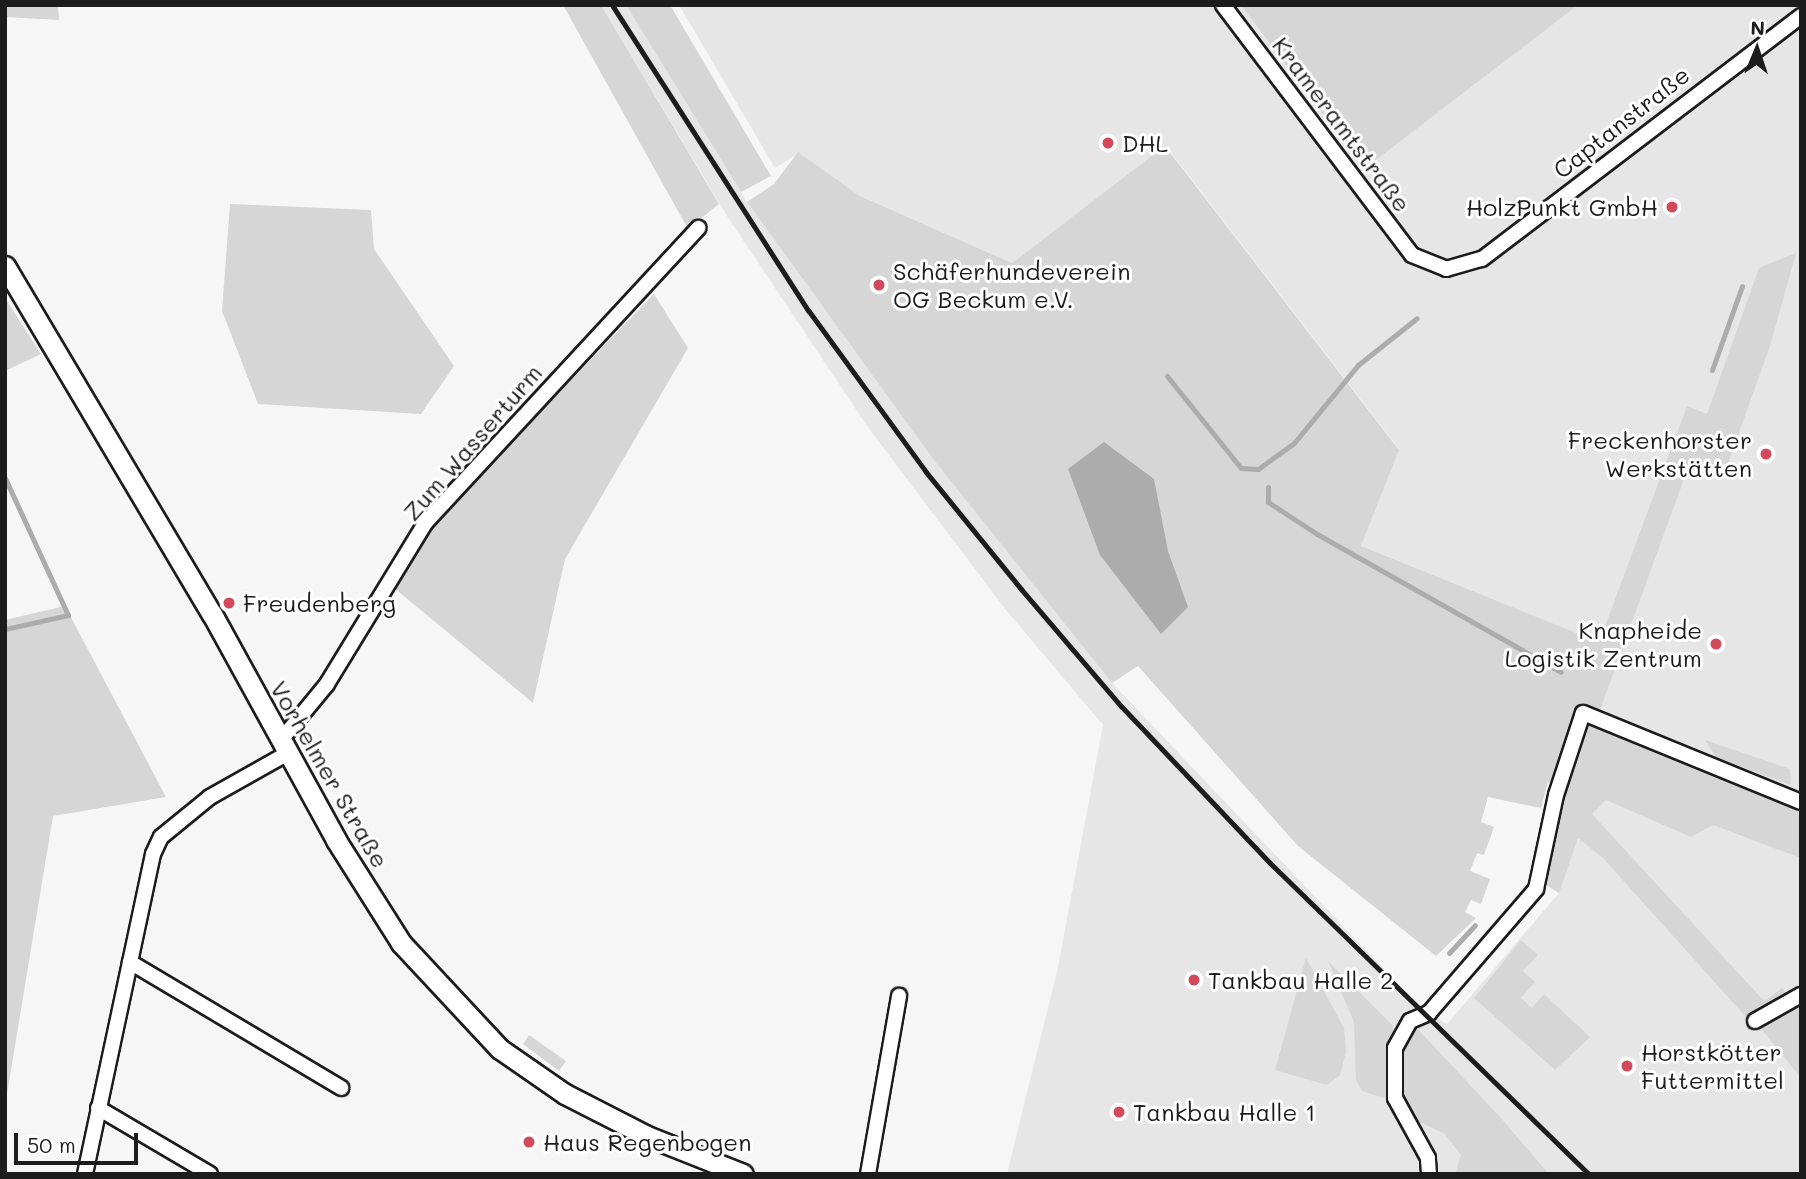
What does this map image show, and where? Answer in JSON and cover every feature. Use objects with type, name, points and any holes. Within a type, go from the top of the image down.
[{"type":"street","name":"Krameramtstraße","points":[[1223,5],[1412,255],[1429,265]]},
{"type":"street","name":"Captanstraße","points":[[1429,265],[1446,269],[1482,259],[1801,16]]},
{"type":"street","name":"Zum Wasserturm","points":[[284,746],[327,684],[426,522],[698,228]]},
{"type":"street","name":"Vorhelmer Straße","points":[[5,266],[212,614],[284,746],[401,943],[500,1049],[565,1094],[647,1136],[743,1174]]},
{"type":"street","points":[[1429,1174],[1428,1158],[1395,1098],[1395,1048],[1410,1021],[1422,1013],[1429,1013],[1536,889],[1556,795],[1583,713],[1801,802]]},
{"type":"street","points":[[85,1174],[130,962],[162,836],[209,797],[284,746]]},
{"type":"street","points":[[130,962],[341,1088]]},
{"type":"street","points":[[1755,1021],[1801,995]]},
{"type":"street","points":[[868,1174],[899,996]]},
{"type":"street","points":[[98,1108],[210,1174]]},
{"type":"shaded area","points":[[5,5],[58,5],[59,20],[5,17]]},
{"type":"shaded area","points":[[563,5],[601,5],[719,204],[688,229]]},
{"type":"shaded area","points":[[601,5],[626,5],[747,202],[933,459],[1112,683],[1420,1007],[1447,1024],[1559,893],[1571,790],[1707,415],[1687,407],[1599,642],[1361,546],[1399,449],[1166,146],[1012,263],[860,196],[799,153],[775,168],[679,5],[1801,5],[1801,1174],[1549,1174],[1501,1118],[1548,1174],[1007,1174],[1058,967],[1103,725],[1006,610],[867,426],[727,216]]},
{"type":"shaded area","points":[[626,5],[670,5],[771,176],[741,192]]},
{"type":"shaded area","points":[[1241,5],[1578,5],[1364,169]]},
{"type":"shaded area","points":[[1165,146],[1399,450],[1361,546],[1599,642],[1687,406],[1707,414],[1759,268],[1796,253],[1770,346],[1722,480],[1688,468],[1594,727],[1801,804],[1801,858],[1713,825],[1691,837],[1606,800],[1592,814],[1764,1001],[1782,988],[1793,1000],[1801,996],[1801,1078],[1755,1021],[1788,1003],[1745,1016],[1603,858],[1578,838],[1559,893],[1539,881],[1566,789],[1548,782],[1541,808],[1488,797],[1481,822],[1494,827],[1484,855],[1477,853],[1470,871],[1490,879],[1481,904],[1471,900],[1465,912],[1476,918],[1436,956],[1298,846],[1138,666],[1112,683],[933,459],[747,202],[774,184],[798,152],[860,196],[1012,263]]},
{"type":"shaded area","points":[[230,204],[371,210],[374,249],[454,366],[421,414],[258,404],[222,311]]},
{"type":"shaded area","points":[[654,294],[688,348],[565,559],[533,703],[393,587],[430,526]]},
{"type":"shaded area","points":[[5,298],[41,354],[5,371]]},
{"type":"shaded area","points":[[1104,442],[1154,479],[1168,551],[1188,607],[1161,634],[1100,555],[1068,469]]},
{"type":"shaded area","points":[[65,606],[166,797],[53,816],[5,1106],[5,620]]},
{"type":"shaded area","points":[[1705,740],[1790,769],[1791,785],[1716,757]]},
{"type":"shaded area","points":[[1521,940],[1538,955],[1523,971],[1535,982],[1521,998],[1532,1008],[1544,994],[1590,1037],[1555,1070],[1474,998]]},
{"type":"shaded area","points":[[1306,958],[1344,1028],[1346,1052],[1340,1075],[1327,1085],[1275,1070]]},
{"type":"shaded area","points":[[1328,961],[1393,1026],[1391,1089],[1387,1099],[1362,1091],[1356,1080],[1354,1022]]},
{"type":"shaded area","points":[[1410,1021],[1501,1118],[1549,1174],[1455,1174],[1461,1155],[1445,1134],[1399,1112],[1395,1048]]},
{"type":"shaded area","points":[[529,1035],[566,1061],[559,1071],[523,1044]]},
{"type":"waterway","points":[[1712,370],[1742,286]]},
{"type":"waterway","points":[[1167,376],[1241,468],[1258,469],[1294,443],[1358,365],[1417,318]]},
{"type":"waterway","points":[[5,478],[68,615],[5,629]]},
{"type":"waterway","points":[[1268,487],[1268,502],[1317,534],[1561,672]]},
{"type":"waterway","points":[[1449,953],[1475,925]]},
{"type":"railway","points":[[612,5],[808,310],[926,472],[1021,589],[1121,706],[1270,863],[1589,1174]]},
{"type":"place","name":"DHL","points":[[1108,143]]},
{"type":"place","name":"HolzPunkt GmbH","points":[[1672,207]]},
{"type":"place","name":"Schäferhundeverein OG Beckum e.V.","points":[[879,285]]},
{"type":"place","name":"Freckenhorster Werkstätten","points":[[1766,454]]},
{"type":"place","name":"Freudenberg","points":[[229,603]]},
{"type":"place","name":"Knapheide Logistik Zentrum","points":[[1716,644]]},
{"type":"place","name":"Tankbau Halle 2","points":[[1194,980]]},
{"type":"place","name":"Horstkötter Futtermittel","points":[[1627,1066]]},
{"type":"place","name":"Tankbau Halle 1","points":[[1119,1112]]},
{"type":"place","name":"Haus Regenbogen","points":[[529,1142]]}]
